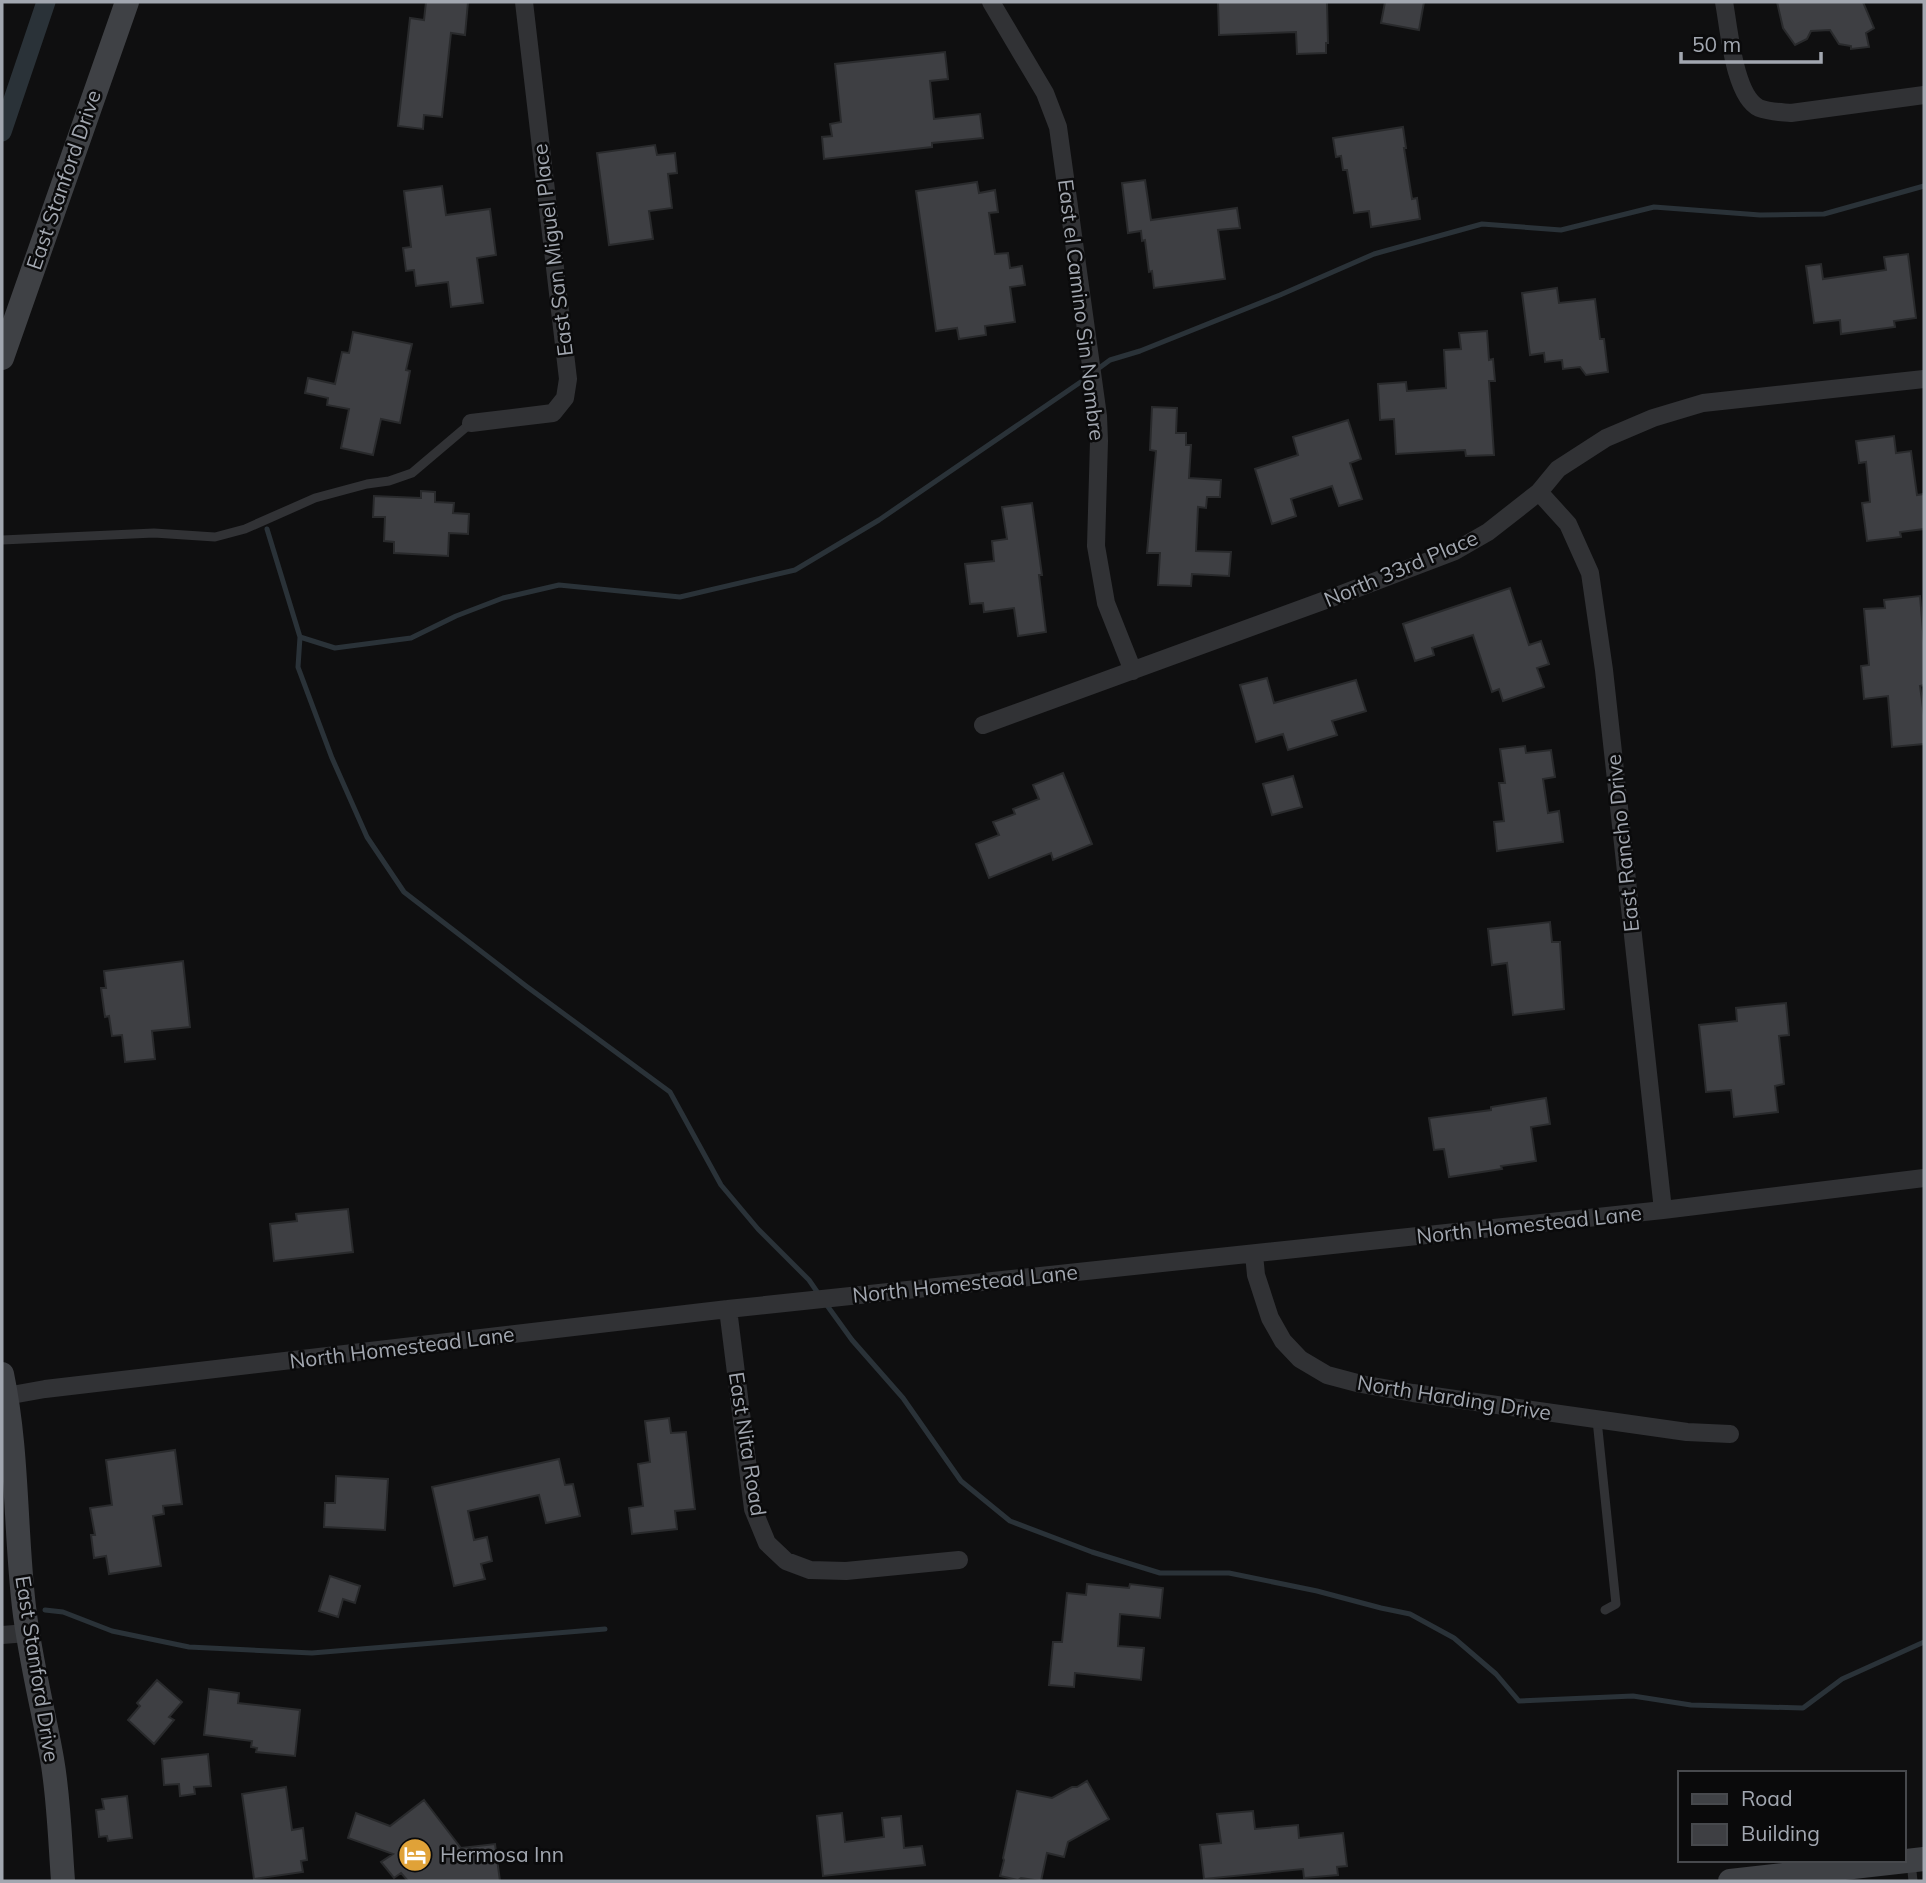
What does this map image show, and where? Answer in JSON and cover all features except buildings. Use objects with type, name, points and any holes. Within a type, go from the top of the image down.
[{"type":"street","name":"East Stanford Drive","points":[[2,358],[127,2]]},
{"type":"street","name":"East San Miguel Place","points":[[471,423],[553,413],[565,398],[568,379],[524,2]]},
{"type":"street","name":"East el Camino Sin Nombre","points":[[992,2],[1045,93],[1058,127],[1094,383],[1099,441],[1096,546],[1107,603],[1133,671]]},
{"type":"street","points":[[1724,2],[1740,85],[1748,99],[1758,107],[1791,113],[1924,95]]},
{"type":"street","name":"North 33rd Place","points":[[983,725],[1455,551],[1488,532],[1539,492],[1558,469],[1606,438],[1653,418],[1703,403],[1924,379]]},
{"type":"street","name":"East Rancho Drive","points":[[1539,492],[1568,524],[1590,573],[1604,670],[1663,1210]]},
{"type":"street","name":"North Homestead Lane","points":[[4,1385],[45,1389],[728,1309],[1663,1210],[1924,1178]]},
{"type":"street","name":"North Harding Drive","points":[[1254,1254],[1256,1275],[1266,1307],[1283,1341],[1300,1359],[1327,1375],[1413,1393],[1597,1420],[1687,1432],[1730,1434]]},
{"type":"street","name":"East Nita Road","points":[[728,1309],[753,1509],[767,1543],[786,1561],[810,1570],[846,1571],[959,1560]]},
{"type":"street","name":"East Stanford Drive","points":[[4,1385],[27,1633],[58,1798],[63,1881]]},
{"type":"street","points":[[2,1635],[27,1633]]},
{"type":"street","points":[[1730,1881],[1916,1867]]},
{"type":"lane","points":[[2,540],[154,533],[215,537],[245,529],[315,498],[412,473],[471,423]]},
{"type":"lane","points":[[1597,1420],[1616,1604],[1605,1610]]},
{"type":"waterway","points":[[2,132],[46,2]]},
{"type":"waterway","points":[[1095,371],[1110,360],[1140,351],[1280,295],[1374,254],[1482,224],[1561,230],[1654,207],[1760,215],[1824,214],[1924,186]]},
{"type":"waterway","points":[[300,637],[335,648],[411,638],[456,616],[503,598],[559,585],[680,597],[795,570],[879,520],[1088,377]]},
{"type":"waterway","points":[[267,529],[300,637],[298,667],[332,758],[367,837],[404,892],[670,1092],[721,1185],[758,1229],[809,1280],[820,1296]]},
{"type":"waterway","points":[[826,1304],[852,1340],[903,1398],[961,1481],[1010,1521],[1092,1552],[1160,1573],[1229,1573],[1410,1614],[1454,1638],[1496,1674],[1519,1701],[1633,1696],[1691,1705],[1803,1708],[1842,1679],[1924,1642]]},
{"type":"waterway","points":[[45,1610],[63,1612],[112,1631],[189,1647],[312,1653],[605,1629]]},
{"type":"place","name":"Hermosa Inn","points":[[415,1855]]}]
